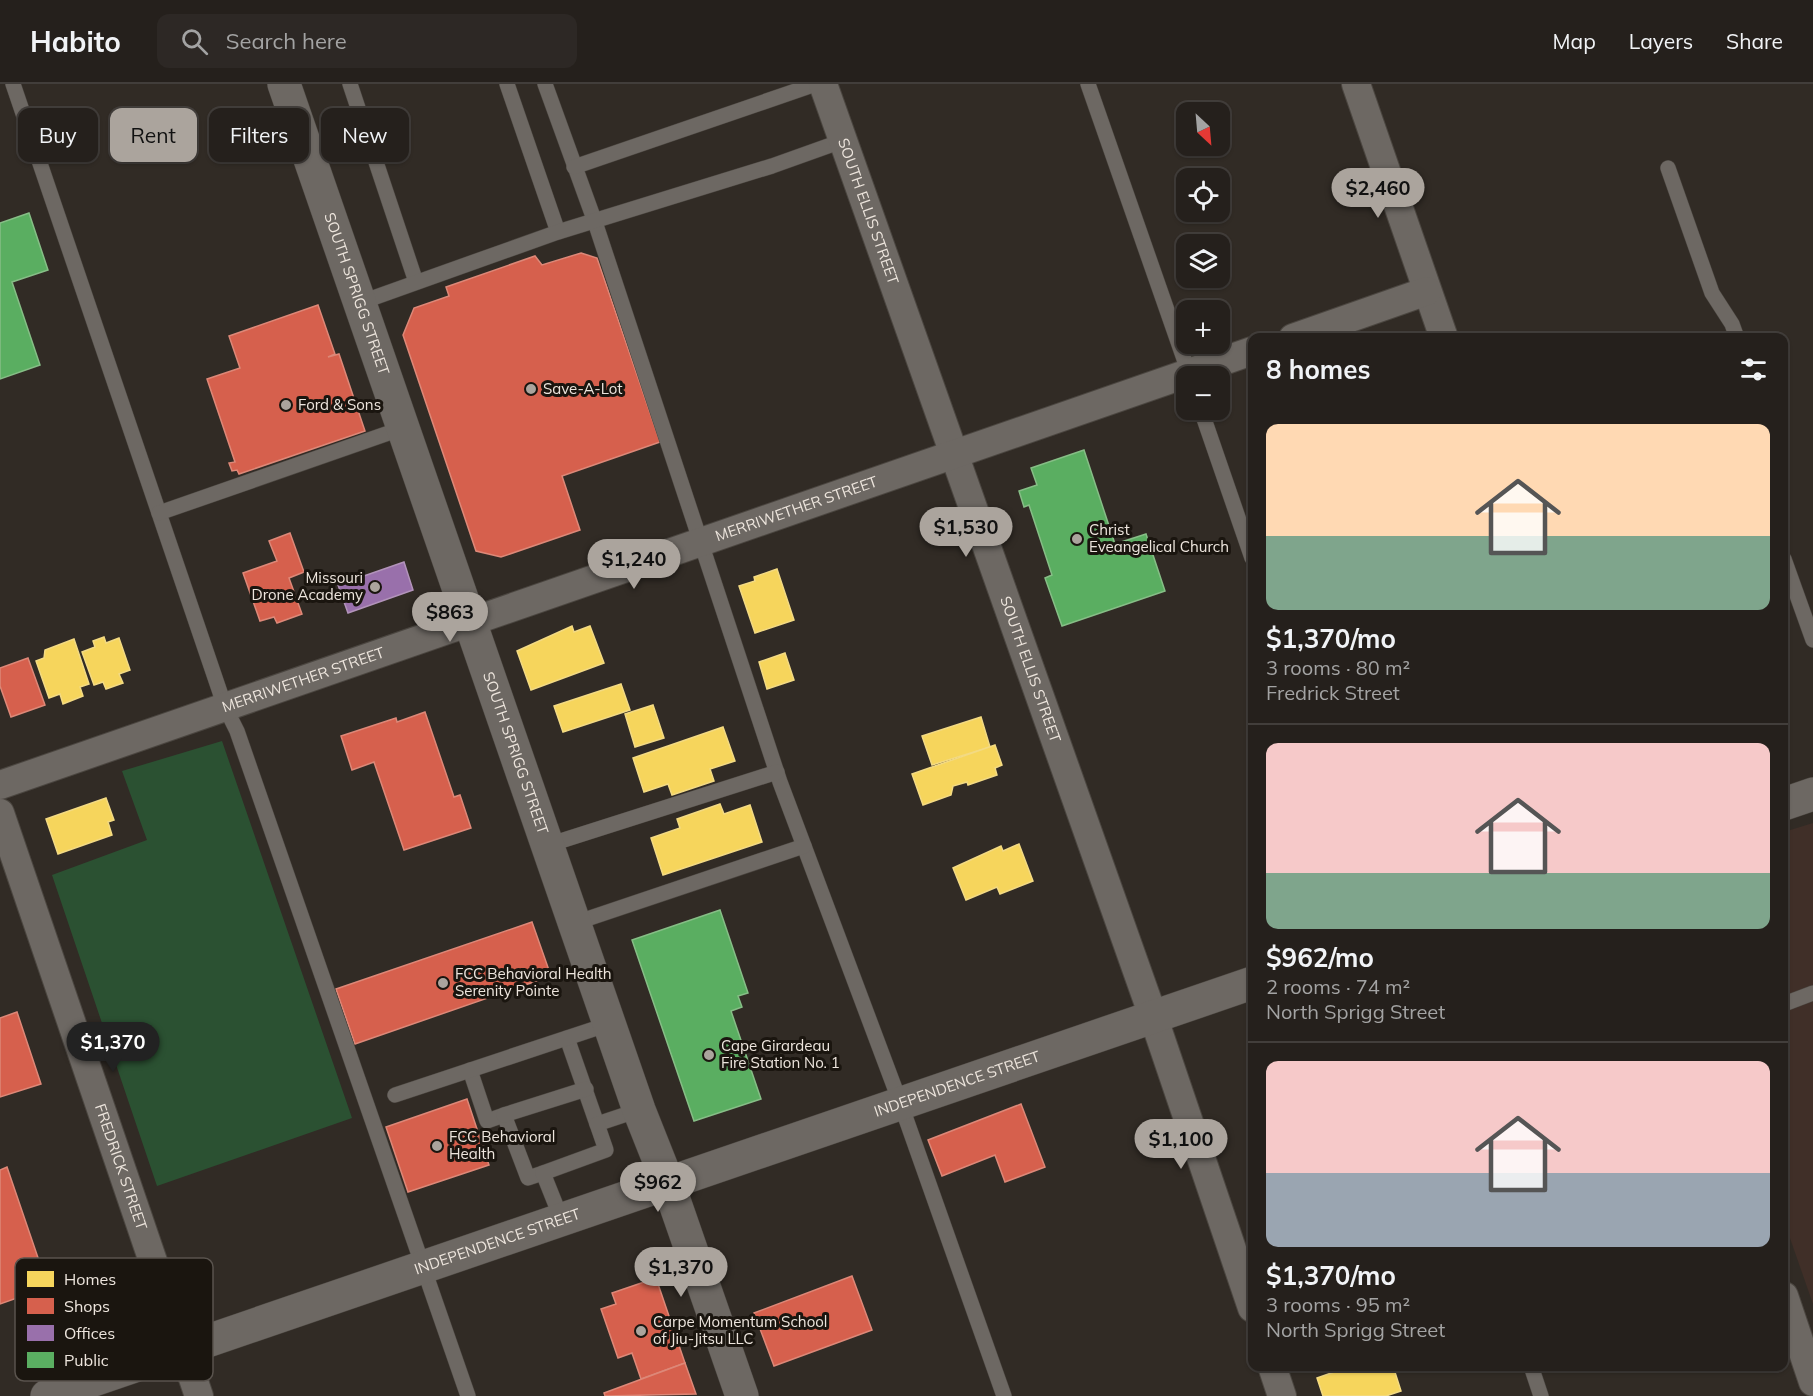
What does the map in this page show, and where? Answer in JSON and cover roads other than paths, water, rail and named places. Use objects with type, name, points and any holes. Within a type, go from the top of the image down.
[{"type":"main road","name":"SOUTH SPRIGG STREET","points":[[286,85],[469,622],[639,1110],[668,1182],[742,1396]]},
{"type":"main road","points":[[1788,803],[1813,794]]},
{"type":"main road","name":"INDEPENDENCE STREET","points":[[213,1338],[1248,984]]},
{"type":"main road","name":"INDEPENDENCE STREET","points":[[65,1393],[97,1381]]},
{"type":"street","name":"SOUTH ELLIS STREET","points":[[823,84],[1154,1016],[1248,1296]]},
{"type":"street","points":[[1356,84],[1442,333]]},
{"type":"street","points":[[1307,333],[1427,291]]},
{"type":"street","name":"MERRIWETHER STREET","points":[[1213,366],[1248,353]]},
{"type":"street","name":"MERRIWETHER STREET","points":[[0,785],[1176,380]]},
{"type":"street","name":"FREDRICK STREET","points":[[0,813],[151,1258]]},
{"type":"street","points":[[1788,1308],[1813,1382]]},
{"type":"street","points":[[1274,1371],[1282,1396]]},
{"type":"street","name":"FREDRICK STREET","points":[[194,1381],[199,1396]]},
{"type":"lane","points":[[13,84],[225,707],[237,731],[468,1396]]},
{"type":"lane","points":[[350,84],[416,282]]},
{"type":"lane","points":[[507,84],[558,232]]},
{"type":"lane","points":[[545,84],[595,222],[777,772],[900,1102],[1004,1396]]},
{"type":"lane","points":[[574,167],[816,84]]},
{"type":"lane","points":[[1088,84],[1187,366]]},
{"type":"lane","points":[[359,303],[558,232],[842,141]]},
{"type":"lane","points":[[1668,168],[1712,293],[1735,333]]},
{"type":"lane","points":[[1205,420],[1248,546]]},
{"type":"lane","points":[[159,513],[403,428]]},
{"type":"lane","points":[[1788,570],[1813,640]]},
{"type":"lane","points":[[548,845],[777,772]]},
{"type":"lane","points":[[575,923],[804,846]]},
{"type":"lane","points":[[1788,1002],[1813,993]]},
{"type":"lane","points":[[395,1095],[609,1024]]},
{"type":"lane","points":[[504,1115],[528,1178],[606,1150],[567,1038]]},
{"type":"lane","points":[[470,1070],[487,1121],[586,1089]]},
{"type":"lane","points":[[597,1124],[639,1110]]},
{"type":"lane","points":[[543,1173],[561,1218]]},
{"type":"lane","points":[[1534,1371],[1542,1396]]},
{"type":"place","name":"Save-A-Lot","points":[[531,389]]},
{"type":"place","name":"Ford & Sons","points":[[286,405]]},
{"type":"place","name":"Christ Eveangelical Church","points":[[1077,539]]},
{"type":"place","name":"Missouri Drone Academy","points":[[375,587]]},
{"type":"place","name":"FCC Behavioral Health Serenity Pointe","points":[[443,983]]},
{"type":"place","name":"Cape Girardeau Fire Station No. 1","points":[[709,1055]]},
{"type":"place","name":"FCC Behavioral Health","points":[[437,1146]]},
{"type":"place","name":"Carpe Momentum School of Jiu-Jitsu LLC","points":[[641,1331]]}]
